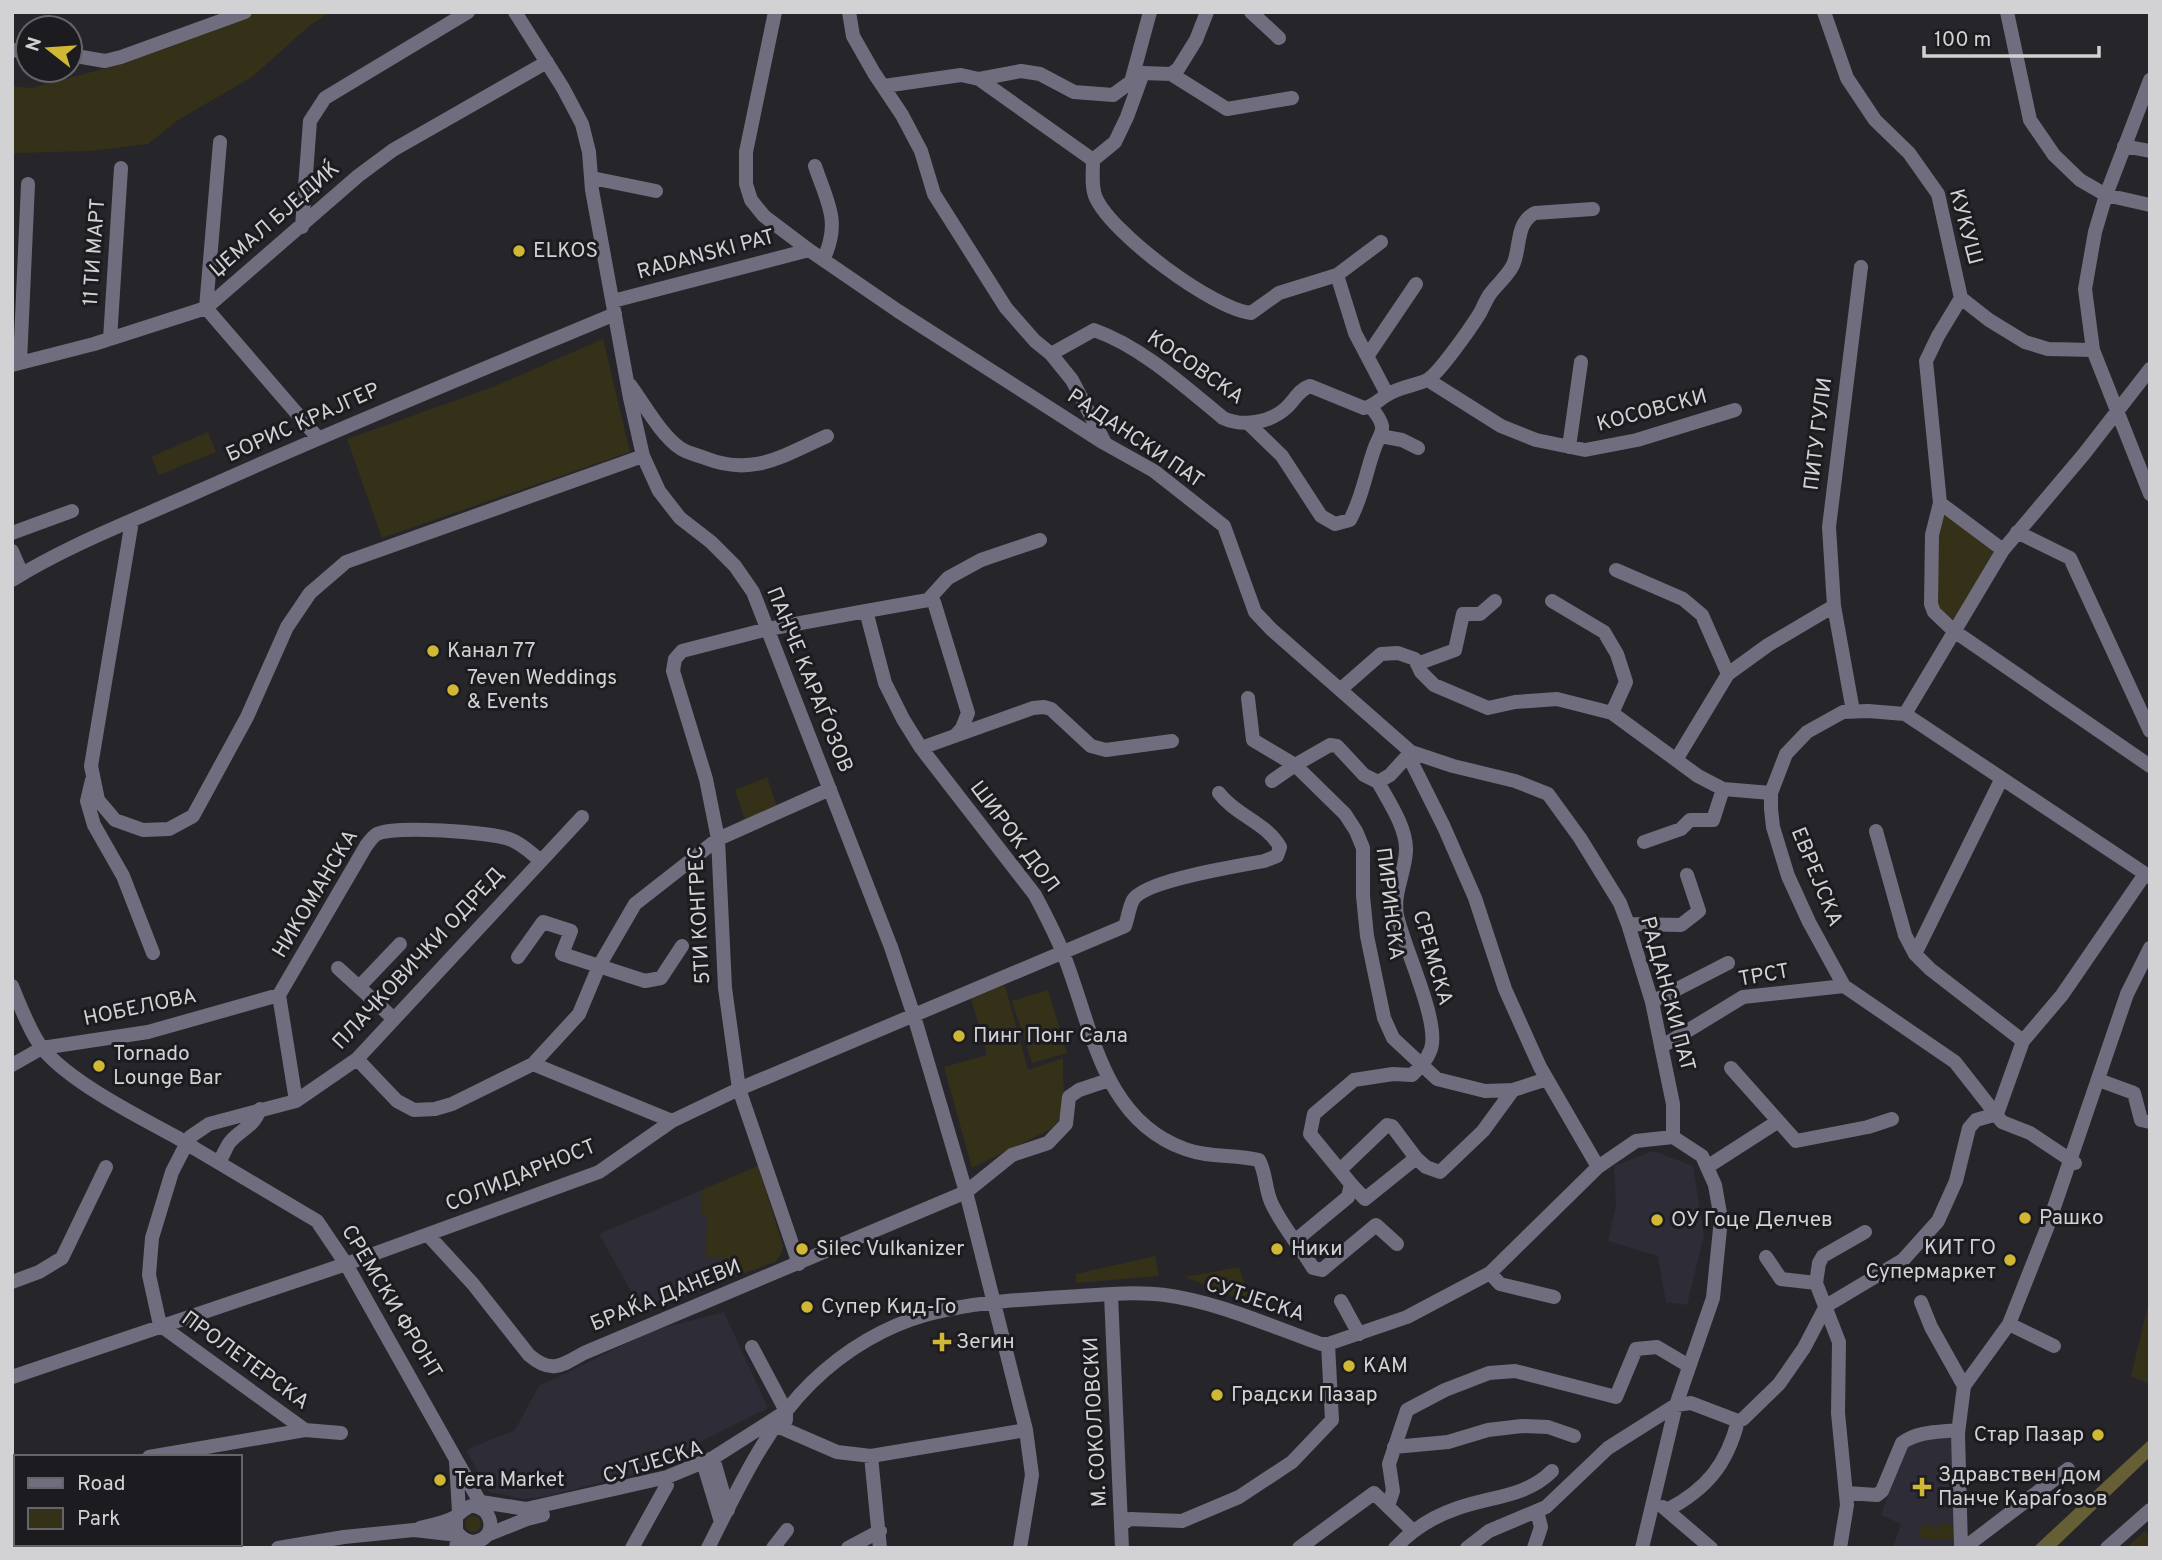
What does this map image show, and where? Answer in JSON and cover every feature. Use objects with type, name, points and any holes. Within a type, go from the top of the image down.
[{"type":"street","points":[[84,57],[105,61],[121,57],[245,12]]},
{"type":"street","points":[[302,226],[310,121],[325,98],[468,12]]},
{"type":"street","name":"ПАНЧЕ КАРАЃОЗОВ","points":[[515,12],[582,124],[589,152],[594,202],[626,379],[643,456],[659,491],[680,518],[711,541],[734,566],[752,592],[891,947],[914,1016],[966,1192],[1026,1430],[1032,1475],[1020,1548]]},
{"type":"street","name":"РАДАНСКИ ПАТ","points":[[775,12],[746,152],[746,184],[751,200],[764,216],[808,250],[1104,443],[1154,471],[1224,526],[1255,611],[1270,629],[1341,689],[1410,754],[1515,781],[1548,794],[1594,860],[1620,903],[1628,924],[1652,1002],[1673,1104],[1673,1137]]},
{"type":"street","points":[[849,12],[853,36],[921,151],[934,194],[1006,308],[1072,380],[1093,416],[1104,443]]},
{"type":"street","points":[[1093,160],[1115,142],[1127,117],[1150,12]]},
{"type":"street","points":[[979,79],[1021,71],[1040,74],[1074,92],[1113,95],[1137,78],[1171,74],[1178,69],[1196,40],[1207,12]]},
{"type":"street","points":[[1251,12],[1279,38]]},
{"type":"street","name":"КУКУШ","points":[[1825,12],[1847,78],[1875,120],[1909,153],[1938,194],[1961,298],[1989,320],[2025,342],[2048,349],[2093,349]]},
{"type":"street","points":[[2007,12],[2030,120],[2054,155],[2080,180],[2106,195],[2150,205]]},
{"type":"street","name":"ЏЕМАЛ БЈЕДИЌ","points":[[16,364],[110,339],[206,308],[358,176],[393,150],[547,62]]},
{"type":"street","points":[[1171,74],[1227,109],[1292,97]]},
{"type":"street","points":[[884,86],[961,75],[979,79],[1093,160]]},
{"type":"street","points":[[2150,80],[2106,195],[2095,232],[2085,289],[2093,349],[2150,494]]},
{"type":"street","points":[[220,142],[206,308],[318,438]]},
{"type":"street","points":[[2124,146],[2150,151]]},
{"type":"street","points":[[1093,160],[1095,197],[1129,239],[1209,297],[1239,312],[1251,313],[1279,293],[1337,275],[1381,242]]},
{"type":"street","points":[[815,166],[833,220],[831,242],[824,258]]},
{"type":"street","name":"11 ТИ МАРТ","points":[[110,339],[121,168]]},
{"type":"street","points":[[592,178],[656,191]]},
{"type":"street","points":[[16,364],[28,184]]},
{"type":"street","points":[[1250,424],[1282,456],[1321,516],[1335,524],[1350,520],[1364,488],[1366,471],[1382,426],[1371,407],[1387,394],[1412,383],[1428,380],[1465,335],[1513,265],[1527,217],[1535,213],[1592,209]]},
{"type":"street","name":"RADANSKI PAT","points":[[614,307],[808,250]]},
{"type":"street","name":"ПИТУ ГУЛИ","points":[[1853,711],[1834,606],[1829,527],[1861,267]]},
{"type":"street","points":[[1337,275],[1355,333],[1387,394]]},
{"type":"street","points":[[1367,355],[1416,284]]},
{"type":"street","points":[[1961,298],[1926,361],[1940,503],[1932,535],[1931,604],[1934,612],[1954,631],[2150,766]]},
{"type":"street","name":"БОРИС КРАЈГЕР","points":[[17,577],[61,552],[614,307]]},
{"type":"street","name":"КОСОВСКА","points":[[1051,354],[1094,330],[1105,334],[1141,355],[1223,418],[1235,424],[1250,424],[1283,411],[1301,389],[1310,386],[1364,408],[1371,407]]},
{"type":"street","points":[[1569,447],[1581,362]]},
{"type":"street","points":[[1905,714],[2003,550],[2084,454],[2150,369]]},
{"type":"street","points":[[626,379],[659,426],[680,448],[722,464],[745,467],[770,462],[827,436]]},
{"type":"street","name":"КОСОВСКИ","points":[[1428,380],[1501,426],[1536,440],[1585,450],[1637,440],[1735,410]]},
{"type":"street","points":[[1380,436],[1402,440],[1418,448]]},
{"type":"street","points":[[132,521],[92,766],[93,776],[98,800],[115,820],[143,830],[169,829],[193,816],[247,717],[287,627],[310,593],[346,562],[643,456]]},
{"type":"street","points":[[1940,503],[2003,550]]},
{"type":"street","points":[[12,533],[72,511]]},
{"type":"street","points":[[2017,532],[2070,558],[2150,731]]},
{"type":"street","points":[[928,600],[948,579],[981,560],[1040,540]]},
{"type":"street","points":[[12,551],[17,577]]},
{"type":"street","points":[[1616,570],[1683,599],[1702,615],[1728,674]]},
{"type":"street","points":[[768,629],[928,600],[934,602],[968,713],[955,736]]},
{"type":"street","points":[[1417,664],[1455,650],[1463,614],[1480,614],[1495,601]]},
{"type":"street","points":[[1552,601],[1604,632],[1618,654],[1626,682],[1612,713]]},
{"type":"street","points":[[1676,760],[1728,674],[1768,645],[1834,606]]},
{"type":"street","name":"ШИРОК ДОЛ","points":[[866,611],[885,683],[921,748],[1035,895],[1063,953],[1091,1037],[1120,1101],[1135,1118],[1170,1143],[1206,1155],[1259,1160],[1274,1210],[1313,1268],[1322,1270],[1376,1225],[1397,1244]]},
{"type":"street","name":"5ТИ КОНГРЕС","points":[[768,629],[682,652],[675,659],[673,671],[706,779],[718,839],[725,988],[739,1089],[799,1264]]},
{"type":"street","points":[[1341,689],[1381,654],[1398,653],[1415,659],[1421,672],[1434,685],[1488,708],[1515,702],[1557,699],[1612,713],[1699,776],[1723,789],[1771,793]]},
{"type":"street","name":"ПИРИНСКА","points":[[1248,698],[1253,740],[1295,765],[1345,814],[1356,831],[1363,848],[1363,896],[1367,936],[1384,1018],[1392,1038],[1437,1079],[1485,1091],[1513,1090],[1547,1079]]},
{"type":"street","points":[[921,748],[1033,708],[1044,707],[1051,709],[1097,749],[1172,741]]},
{"type":"street","name":"ЕВРЕЈСКА","points":[[1997,1114],[1955,1062],[1844,986],[1809,922],[1788,876],[1773,827],[1771,793],[1786,754],[1796,742],[1843,712],[1882,711],[1905,714],[2147,876]]},
{"type":"street","points":[[1272,781],[1331,746],[1336,746],[1364,775],[1378,782],[1390,775],[1410,754],[1475,898],[1505,989],[1547,1079],[1598,1167]]},
{"type":"street","points":[[93,776],[87,802],[94,825],[123,876],[153,953]]},
{"type":"street","points":[[1915,954],[2001,780]]},
{"type":"street","name":"СРЕМСКА","points":[[1378,782],[1395,816],[1406,850],[1395,904],[1430,1026],[1432,1047],[1422,1065]]},
{"type":"street","points":[[357,1059],[397,1101],[414,1111],[435,1110],[452,1104],[533,1064],[579,1014],[599,966],[635,904],[718,839],[830,789]]},
{"type":"street","points":[[1644,842],[1681,829],[1690,820],[1713,820],[1723,789]]},
{"type":"street","name":"СОЛИДАРНОСТ","points":[[12,1377],[346,1264],[599,1172],[672,1121],[739,1089],[1125,926],[1134,898],[1148,888],[1276,856],[1280,847],[1275,838],[1227,804],[1219,793]]},
{"type":"street","name":"ПЛАЧКОВИЧКИ ОДРЕД","points":[[160,1325],[149,1275],[149,1257],[157,1216],[184,1147],[209,1124],[296,1101],[357,1059],[582,817]]},
{"type":"street","name":"НИКОМАНСКА","points":[[279,995],[375,834],[390,830],[428,830],[501,837],[519,844],[541,861]]},
{"type":"street","points":[[1876,831],[1905,936],[1915,954],[1930,969],[2022,1041]]},
{"type":"street","points":[[1628,924],[1682,925],[1699,911],[1687,875]]},
{"type":"street","points":[[1997,1114],[2022,1041],[2062,995],[2147,876]]},
{"type":"street","points":[[518,957],[543,922],[571,931],[562,954],[645,981],[660,978],[681,946]]},
{"type":"street","points":[[359,987],[400,944]]},
{"type":"street","points":[[2074,1159],[2104,1082],[2121,1025],[2145,968],[2150,948]]},
{"type":"street","points":[[1652,1002],[1728,963]]},
{"type":"street","points":[[338,968],[394,1019]]},
{"type":"street","points":[[1965,1546],[1963,1433],[1969,1389],[2012,1326],[2053,1229],[2117,1021],[2145,968]]},
{"type":"street","name":"ТРСТ","points":[[1661,1047],[1743,997],[1844,986]]},
{"type":"street","points":[[12,987],[42,1048]]},
{"type":"street","points":[[279,995],[296,1101]]},
{"type":"street","name":"НОБЕЛОВА","points":[[12,1065],[42,1048],[148,1031],[279,995]]},
{"type":"street","name":"СРЕМСКИ ФРОНТ","points":[[42,1048],[75,1077],[317,1221],[346,1264],[483,1506]]},
{"type":"street","points":[[533,1064],[672,1121]]},
{"type":"street","points":[[1416,1158],[1365,1199],[1310,1134],[1314,1114],[1354,1080],[1412,1074],[1422,1065]]},
{"type":"street","points":[[1731,1068],[1796,1141],[1868,1127],[1892,1119]]},
{"type":"street","name":"БРАЌА ДАНЕВИ","points":[[428,1235],[473,1284],[529,1355],[539,1364],[551,1367],[565,1364],[584,1353],[966,1192],[1012,1155],[1048,1143],[1066,1124],[1069,1097],[1079,1090],[1109,1080]]},
{"type":"street","points":[[2104,1082],[2134,1093],[2141,1120],[2150,1122]]},
{"type":"street","points":[[1341,1169],[1387,1125],[1392,1126],[1426,1167],[1440,1172],[1483,1131],[1513,1090]]},
{"type":"street","points":[[219,1162],[230,1142],[248,1128],[260,1109]]},
{"type":"street","points":[[1997,1114],[2002,1122],[2031,1133],[2074,1159]]},
{"type":"street","points":[[1667,1510],[1691,1497],[1717,1471],[1733,1441],[1738,1420],[1779,1384],[1804,1348],[1826,1306],[1903,1260],[1938,1221],[1956,1181],[1969,1128],[1976,1120],[1997,1114]]},
{"type":"street","points":[[1707,1167],[1777,1122]]},
{"type":"street","points":[[1122,1524],[1130,1519],[1182,1521],[1239,1497],[1292,1462],[1332,1420],[1328,1344],[1407,1317],[1490,1273],[1598,1167],[1636,1141],[1673,1137],[1702,1156],[1715,1185],[1721,1220],[1713,1298],[1676,1405],[1642,1548]]},
{"type":"street","points":[[12,1282],[39,1272],[62,1258],[106,1167]]},
{"type":"street","points":[[1296,1240],[1348,1197],[1352,1184]]},
{"type":"street","points":[[1840,1548],[1847,1504],[1838,1413],[1839,1342],[1816,1283],[1819,1263],[1823,1256],[1865,1232]]},
{"type":"street","points":[[1766,1257],[1781,1279],[1816,1283]]},
{"type":"street","points":[[1490,1273],[1500,1284],[1554,1297]]},
{"type":"street","name":"М. СОКОЛОВСКИ","points":[[1111,1295],[1122,1548]]},
{"type":"street","name":"СУТЈЕСКА","points":[[481,1541],[527,1519],[667,1485],[709,1464],[777,1426],[786,1411],[811,1383],[866,1338],[914,1317],[993,1301],[1164,1295],[1225,1310],[1321,1344],[1328,1344]]},
{"type":"street","points":[[1341,1301],[1359,1334]]},
{"type":"street","points":[[1921,1302],[1931,1327],[1964,1387]]},
{"type":"street","name":"ПРОЛЕТЕРСКА","points":[[160,1325],[304,1430]]},
{"type":"street","points":[[2012,1326],[2054,1346]]},
{"type":"street","points":[[1965,1546],[1958,1430],[1964,1387],[2012,1326]]},
{"type":"street","points":[[752,1347],[786,1411],[786,1422],[792,1434]]},
{"type":"street","points":[[1388,1506],[1393,1491],[1389,1464],[1407,1410],[1446,1390],[1489,1373],[1515,1371],[1616,1397],[1636,1349],[1657,1347],[1689,1366]]},
{"type":"street","points":[[1467,1548],[1484,1542],[1509,1521],[1541,1509],[1608,1448],[1676,1405],[1691,1403],[1738,1420]]},
{"type":"street","points":[[725,1516],[709,1464],[786,1411]]},
{"type":"street","points":[[708,1548],[747,1471],[777,1426],[837,1452],[871,1456],[1026,1430]]},
{"type":"street","points":[[1394,1447],[1448,1442],[1488,1430],[1522,1426],[1548,1427],[1574,1436]]},
{"type":"street","name":"ПРОЛЕТЕРСКА","points":[[160,1455],[304,1430],[341,1433]]},
{"type":"street","points":[[1846,1493],[1871,1495],[1882,1491],[1898,1449],[1908,1438],[1958,1430]]},
{"type":"street","points":[[456,1456],[458,1514],[454,1527],[457,1541]]},
{"type":"street","points":[[871,1456],[880,1548]]},
{"type":"street","name":"СУТЈЕСКА","points":[[483,1506],[526,1509],[667,1477],[709,1464]]},
{"type":"street","points":[[1965,1546],[2068,1469]]},
{"type":"street","points":[[1395,1548],[1412,1530],[1457,1508],[1520,1492],[1541,1483],[1552,1471]]},
{"type":"street","points":[[632,1548],[667,1485]]},
{"type":"street","points":[[1298,1548],[1374,1493],[1412,1530]]},
{"type":"street","points":[[1653,1500],[1710,1548]]},
{"type":"street","points":[[278,1548],[414,1531],[473,1506],[483,1506],[491,1521],[481,1541],[457,1541],[414,1531]]},
{"type":"street","points":[[1534,1548],[1541,1527],[1541,1509]]},
{"type":"street","points":[[2107,1548],[2150,1510]]},
{"type":"street","points":[[773,1548],[787,1530]]},
{"type":"street","points":[[848,1548],[880,1531]]},
{"type":"shaded area","name":"ОУ Гоце Делчев","points":[[1653,1151],[1693,1166],[1704,1235],[1687,1305],[1666,1302],[1658,1256],[1608,1241],[1616,1205],[1614,1166]]},
{"type":"shaded area","points":[[758,1166],[783,1246],[776,1261],[643,1313],[599,1234]]},
{"type":"shaded area","points":[[724,1312],[768,1408],[638,1473],[544,1497],[523,1499],[489,1492],[466,1450],[515,1430],[539,1386],[654,1330]]},
{"type":"shaded area","name":"Здравствен дом Панче Караѓозов","points":[[1933,1436],[1953,1436],[1953,1548],[1893,1548],[1901,1524],[1881,1515],[1904,1450]]},
{"type":"shaded area","points":[[2150,1439],[2150,1457],[2055,1548],[2033,1548]]},
{"type":"green space","points":[[258,12],[330,12],[309,26],[252,77],[178,120],[148,144],[90,151],[17,153],[12,156],[12,86],[32,88],[47,84],[84,84],[84,74],[114,66]]},
{"type":"green space","points":[[603,339],[630,452],[382,538],[347,439],[493,387]]},
{"type":"green space","points":[[208,432],[216,452],[159,475],[151,457]]},
{"type":"green space","points":[[1944,515],[1993,548],[1993,553],[1953,620],[1937,607],[1936,536]]},
{"type":"green space","points":[[767,777],[777,807],[745,820],[735,790]]},
{"type":"green space","points":[[1005,985],[1028,1070],[1063,1058],[1064,1112],[1053,1128],[972,1168],[944,1067],[987,1055],[971,998]]},
{"type":"green space","points":[[1048,990],[1067,1053],[1032,1063],[1012,1001]]},
{"type":"green space","points":[[758,1166],[783,1246],[781,1254],[776,1261],[722,1282],[721,1258],[706,1257],[707,1215],[701,1214],[702,1190]]},
{"type":"green space","points":[[1155,1256],[1159,1276],[1076,1283],[1076,1274]]},
{"type":"green space","points":[[1239,1267],[1251,1304],[1185,1277]]},
{"type":"green space","points":[[2150,1297],[2150,1384],[2131,1376]]},
{"type":"green space","points":[[473,1516],[479,1518],[479,1530],[473,1532],[467,1530],[465,1524],[467,1518]]},
{"type":"green space","points":[[1923,1523],[1938,1528],[1940,1523],[1953,1525],[1953,1540],[1918,1537]]},
{"type":"green space","points":[[2145,1531],[2150,1537],[2150,1548],[2126,1548]]},
{"type":"place","name":"ELKOS","points":[[519,251]]},
{"type":"place","name":"Канал 77","points":[[433,651]]},
{"type":"place","name":"7even Weddings & Events","points":[[453,690]]},
{"type":"place","name":"Пинг Понг Сала","points":[[959,1036]]},
{"type":"place","name":"Tornado Lounge Bar","points":[[99,1066]]},
{"type":"place","name":"Рашко","points":[[2025,1218]]},
{"type":"place","name":"ОУ Гоце Делчев","points":[[1657,1220]]},
{"type":"place","name":"Silec Vulkanizer","points":[[802,1249]]},
{"type":"place","name":"Ники","points":[[1277,1249]]},
{"type":"place","name":"КИТ ГО Супермаркет","points":[[2010,1260]]},
{"type":"place","name":"Супер Кид-Го","points":[[807,1307]]},
{"type":"place","name":"Зегин","points":[[942,1342]]},
{"type":"place","name":"КАМ","points":[[1349,1366]]},
{"type":"place","name":"Градски Пазар","points":[[1217,1395]]},
{"type":"place","name":"Стар Пазар","points":[[2098,1435]]},
{"type":"place","name":"Tera Market","points":[[440,1480]]},
{"type":"place","name":"Здравствен дом Панче Караѓозов","points":[[1922,1487]]}]
